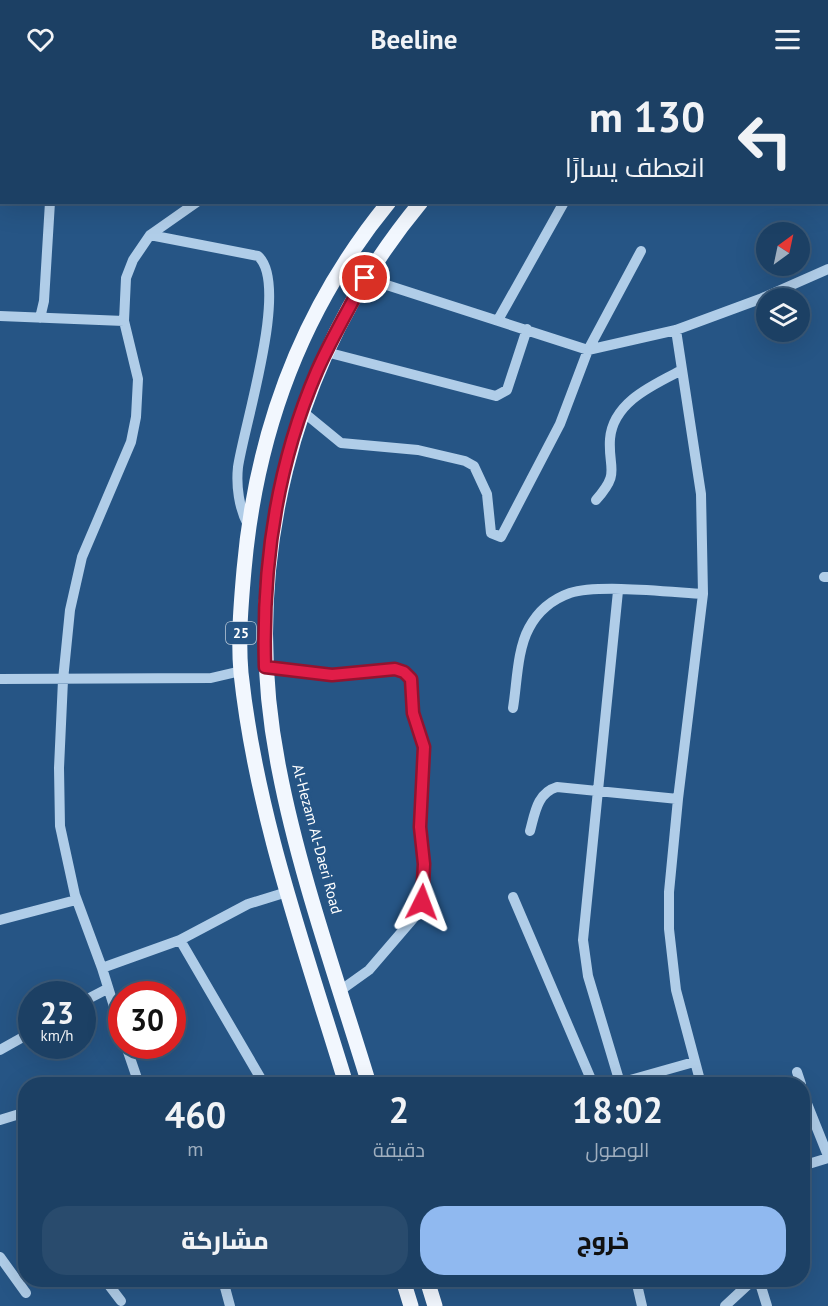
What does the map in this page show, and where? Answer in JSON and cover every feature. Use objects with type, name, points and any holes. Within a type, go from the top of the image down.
[{"type":"main road","name":"25","points":[[344,1077],[287,892],[264,808],[241,671],[241,607],[248,525],[260,457],[282,386],[310,323],[339,270],[387,204]]},
{"type":"main road","name":"Al-Hezam Al-Daeri Road","points":[[367,1077],[287,808],[273,731],[265,667],[264,622],[275,512],[302,411],[326,352],[365,278],[420,204]]},
{"type":"main road","points":[[405,1287],[411,1306]]},
{"type":"main road","points":[[429,1287],[435,1306]]},
{"type":"street","points":[[40,318],[44,301],[50,204]]},
{"type":"street","points":[[108,991],[102,968],[76,900],[60,826],[59,768],[63,680],[70,610],[82,557],[127,452],[136,417],[138,379],[124,321],[126,278],[133,260],[150,235],[194,204]]},
{"type":"street","points":[[498,320],[562,204]]},
{"type":"street","points":[[150,235],[258,256],[266,262],[270,280],[260,371],[238,468],[240,510],[248,525]]},
{"type":"street","points":[[302,411],[341,443],[418,450],[465,461],[474,466],[487,494],[491,533],[501,537],[560,424],[588,350],[641,251]]},
{"type":"street","points":[[365,278],[588,350],[676,330],[760,299],[828,269]]},
{"type":"street","points":[[0,316],[124,321]]},
{"type":"street","points":[[326,352],[496,396],[507,390],[527,329]]},
{"type":"street","points":[[676,330],[691,414],[701,494],[703,594],[678,799],[669,892],[669,929],[676,990],[699,1077]]},
{"type":"street","points":[[596,500],[609,485],[613,467],[610,438],[620,412],[640,392],[682,370]]},
{"type":"street","points":[[513,708],[528,628],[550,602],[572,593],[618,591],[703,594]]},
{"type":"street","points":[[616,1077],[584,959],[583,940],[618,591]]},
{"type":"street","points":[[265,667],[332,675],[395,669],[404,672],[411,679],[413,713],[424,747],[420,827],[424,864],[422,902],[418,913],[369,970],[341,990]]},
{"type":"street","points":[[0,679],[211,678],[241,671]]},
{"type":"street","points":[[530,831],[537,805],[548,790],[557,788],[678,799]]},
{"type":"street","points":[[102,968],[180,939],[248,904],[287,892]]},
{"type":"street","points":[[513,897],[590,1077]]},
{"type":"street","points":[[0,920],[76,900]]},
{"type":"street","points":[[180,939],[260,1077]]},
{"type":"street","points":[[96,994],[107,988]]},
{"type":"street","points":[[0,1050],[18,1040]]},
{"type":"street","points":[[130,1059],[136,1077]]},
{"type":"street","points":[[642,1077],[694,1062]]},
{"type":"street","points":[[797,1072],[799,1077]]},
{"type":"street","points":[[810,1111],[828,1157],[810,1163]]},
{"type":"street","points":[[0,1120],[18,1114]]},
{"type":"street","points":[[0,1257],[18,1282]]},
{"type":"street","points":[[22,1287],[26,1293]]},
{"type":"street","points":[[110,1287],[121,1301]]},
{"type":"street","points":[[226,1287],[230,1306]]},
{"type":"street","points":[[638,1287],[642,1306]]},
{"type":"street","points":[[725,1306],[745,1287]]},
{"type":"street","points":[[761,1287],[767,1306]]},
{"type":"route","points":[[365,278],[316,374],[302,411],[288,461],[275,512],[267,567],[264,622],[265,667],[332,675],[375,673],[395,669],[404,672],[411,679],[414,690],[413,713],[424,747],[420,827],[424,864],[422,902]]}]
